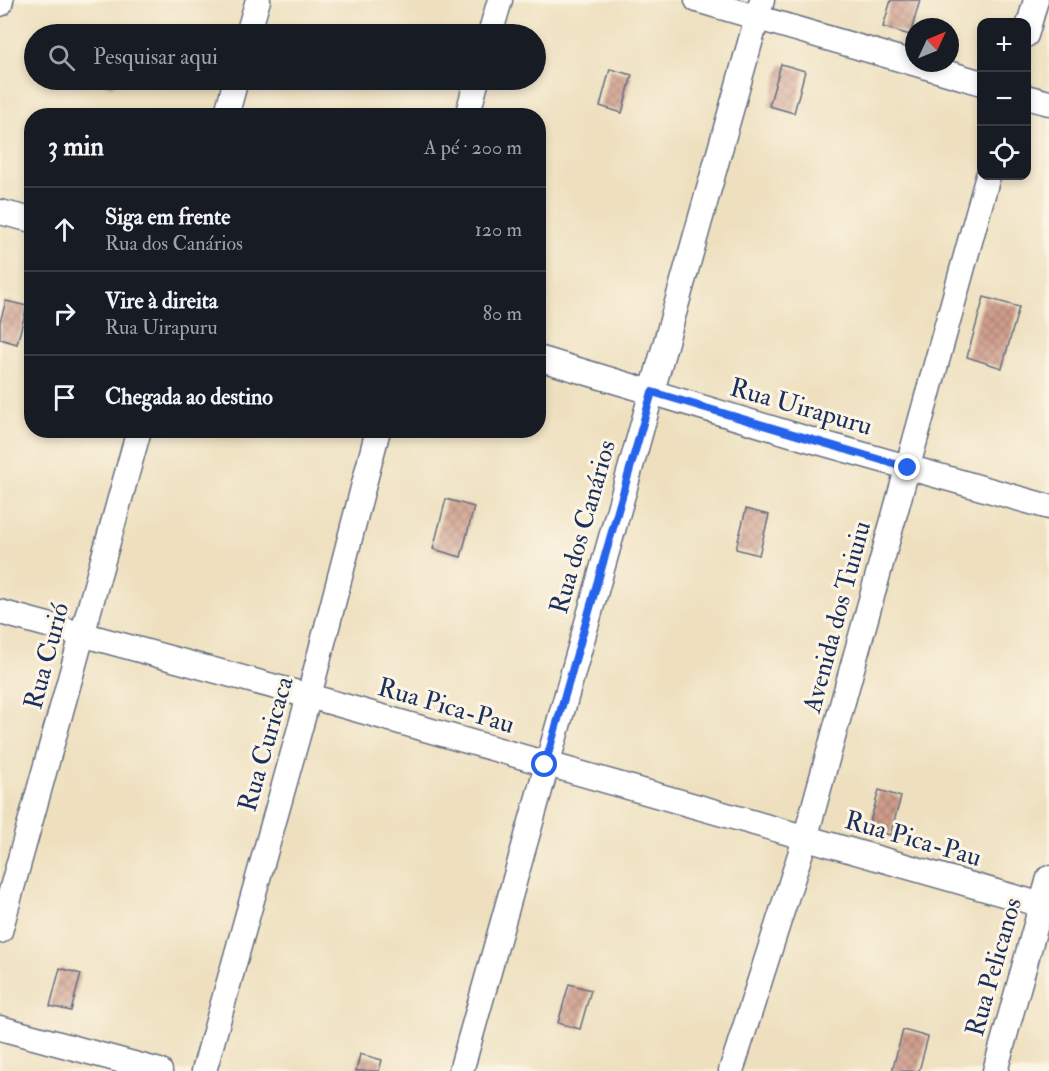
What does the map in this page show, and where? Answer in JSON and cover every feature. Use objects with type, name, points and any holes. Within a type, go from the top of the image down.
[{"type":"street","points":[[251,24],[258,0]]},
{"type":"street","points":[[493,24],[500,0]]},
{"type":"street","points":[[697,0],[759,8],[977,82]]},
{"type":"street","points":[[1031,18],[1036,0]]},
{"type":"street","name":"Rua dos Canários","points":[[461,1071],[759,8]]},
{"type":"street","points":[[228,108],[233,90]]},
{"type":"street","points":[[468,108],[474,90]]},
{"type":"street","points":[[1031,98],[1049,103]]},
{"type":"street","name":"Avenida dos Tuiuiu","points":[[731,1071],[805,839],[987,180]]},
{"type":"street","points":[[0,212],[24,218]]},
{"type":"street","name":"Rua Uirapuru","points":[[546,360],[908,468],[1049,507]]},
{"type":"street","name":"Rua Curió","points":[[0,931],[137,438]]},
{"type":"street","name":"Rua Curicaca","points":[[204,1071],[309,696],[376,438]]},
{"type":"street","name":"Rua Pica-Pau","points":[[0,612],[309,696],[1045,906]]},
{"type":"street","name":"Rua Pelicanos","points":[[994,1071],[1045,906],[1049,878]]},
{"type":"street","points":[[0,1028],[160,1071]]},
{"type":"building","points":[[891,0],[920,0],[915,18],[905,18],[905,34],[883,27]]},
{"type":"building","points":[[781,64],[805,71],[794,113],[769,106]]},
{"type":"building","points":[[610,69],[632,75],[622,113],[600,106]]},
{"type":"building","points":[[984,297],[1019,307],[1002,368],[967,357]]},
{"type":"building","points":[[6,301],[24,305],[24,317],[17,344],[0,339],[0,322]]},
{"type":"building","points":[[446,499],[474,507],[461,557],[433,549]]},
{"type":"building","points":[[746,509],[769,515],[759,555],[736,549]]},
{"type":"building","points":[[879,790],[901,797],[890,835],[868,829]]},
{"type":"building","points":[[60,968],[81,974],[71,1011],[50,1006]]},
{"type":"building","points":[[569,984],[591,990],[580,1029],[558,1023]]},
{"type":"building","points":[[903,1030],[928,1037],[919,1071],[892,1071]]},
{"type":"building","points":[[360,1054],[382,1060],[379,1071],[356,1071]]},
{"type":"route","points":[[545,765],[652,392],[908,468]]}]
